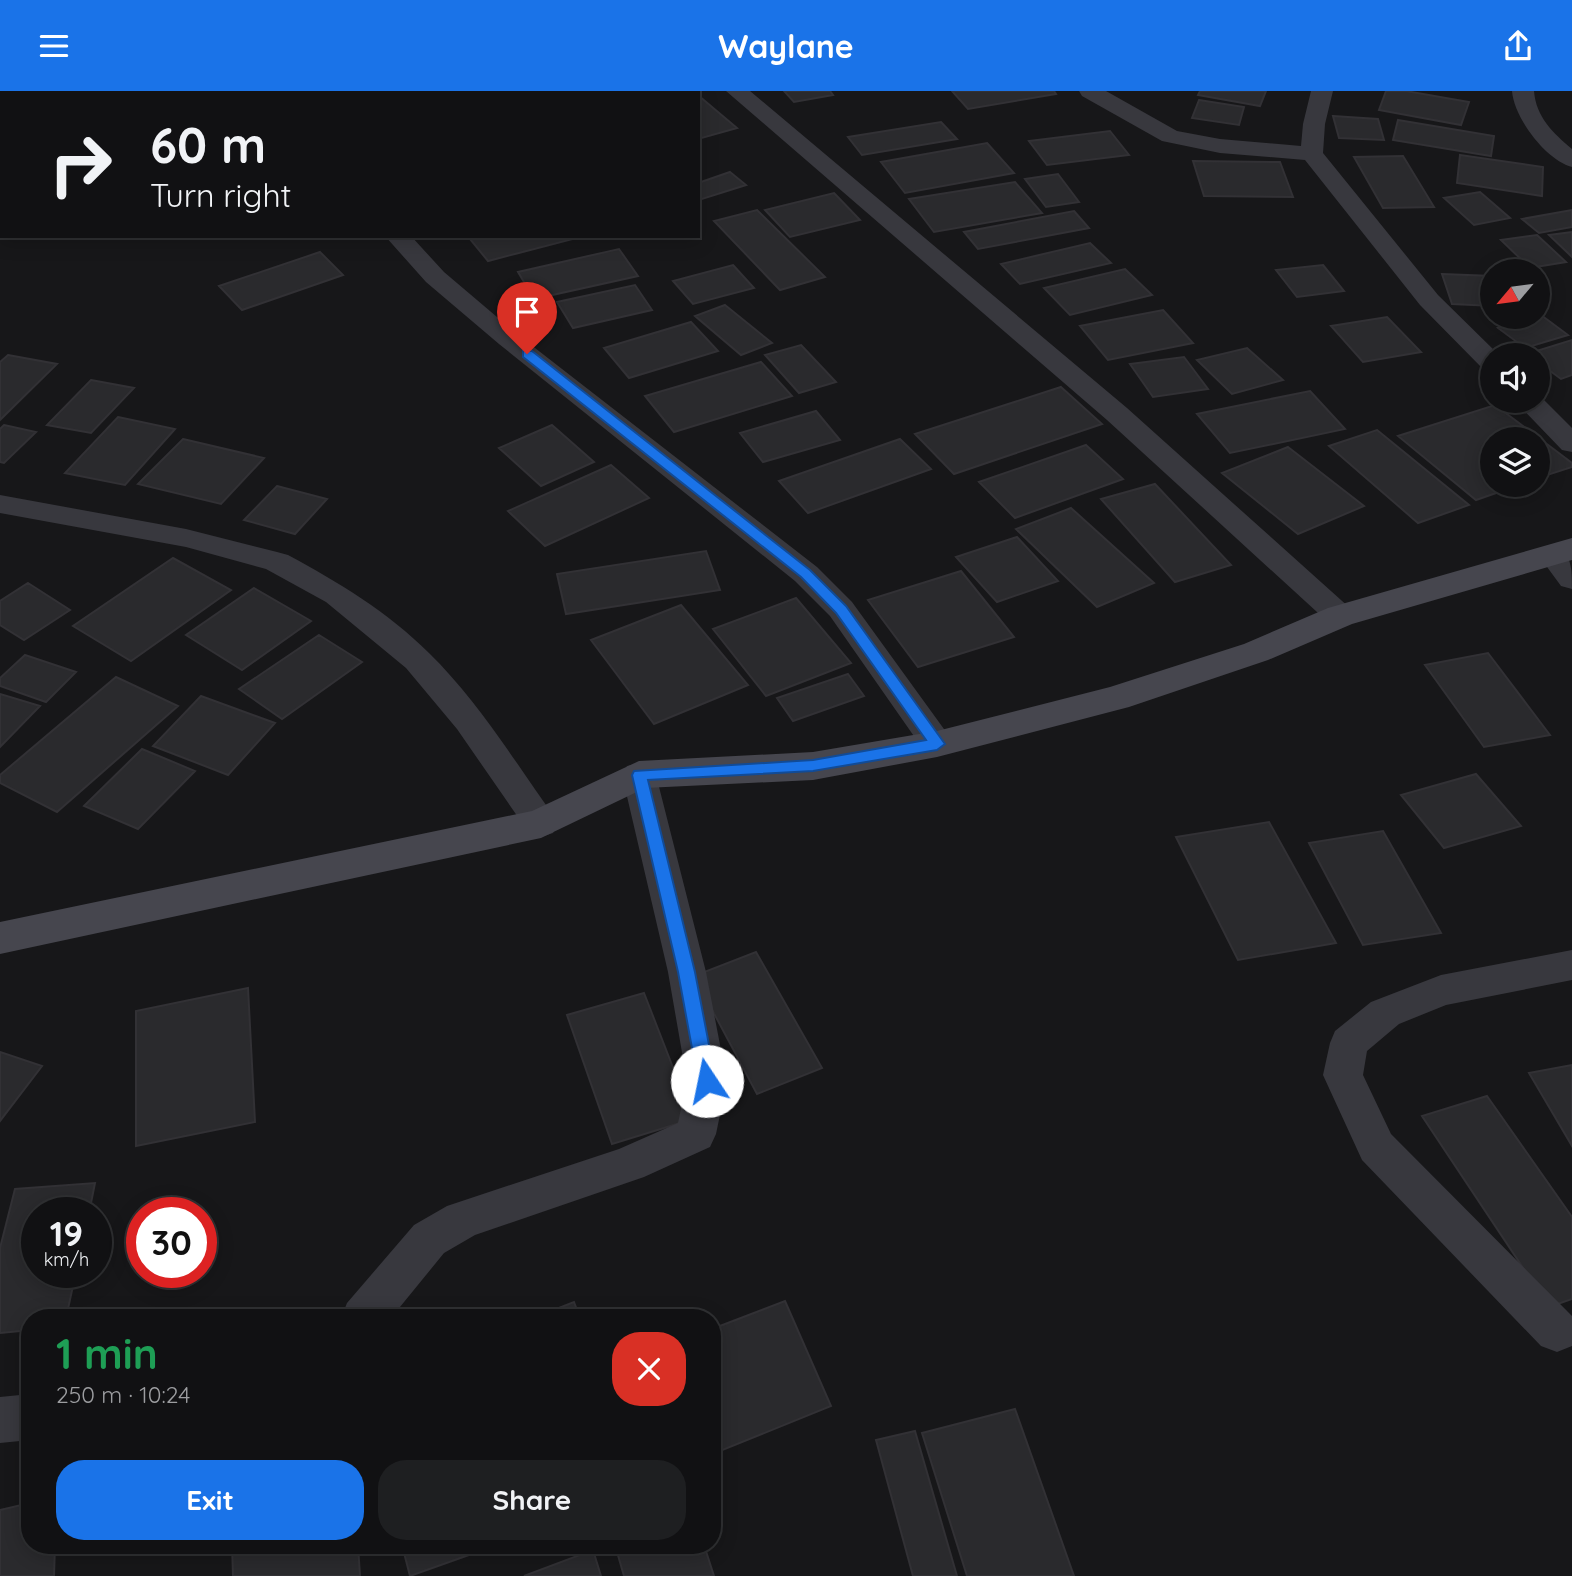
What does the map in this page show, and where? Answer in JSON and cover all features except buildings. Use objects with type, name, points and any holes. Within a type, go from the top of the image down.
[{"type":"street","points":[[737,91],[1117,414],[1340,616]]},
{"type":"street","points":[[1090,91],[1170,136],[1220,146],[1312,153]]},
{"type":"street","points":[[1322,91],[1314,124],[1312,153],[1429,300],[1480,351]]},
{"type":"street","points":[[1523,91],[1522,101],[1534,120],[1572,160]]},
{"type":"street","points":[[399,238],[435,277],[508,339],[806,574],[841,609],[937,744]]},
{"type":"street","points":[[1541,413],[1572,444]]},
{"type":"street","points":[[0,504],[186,538],[277,562],[337,595],[417,660],[468,721],[541,824]]},
{"type":"street","points":[[0,938],[541,824],[639,775],[813,766],[937,744],[1116,698],[1256,652],[1340,616],[1566,561]]},
{"type":"street","points":[[371,1309],[429,1239],[462,1220],[629,1164],[696,1134],[707,1081],[687,972],[639,775]]},
{"type":"street","points":[[1557,1331],[1376,1147],[1343,1075],[1349,1043],[1385,1013],[1441,990],[1572,965]]},
{"type":"street","points":[[0,1420],[21,1418]]},
{"type":"route","points":[[527,354],[806,574],[841,609],[937,744],[813,766],[639,775],[687,972],[707,1081]]}]
